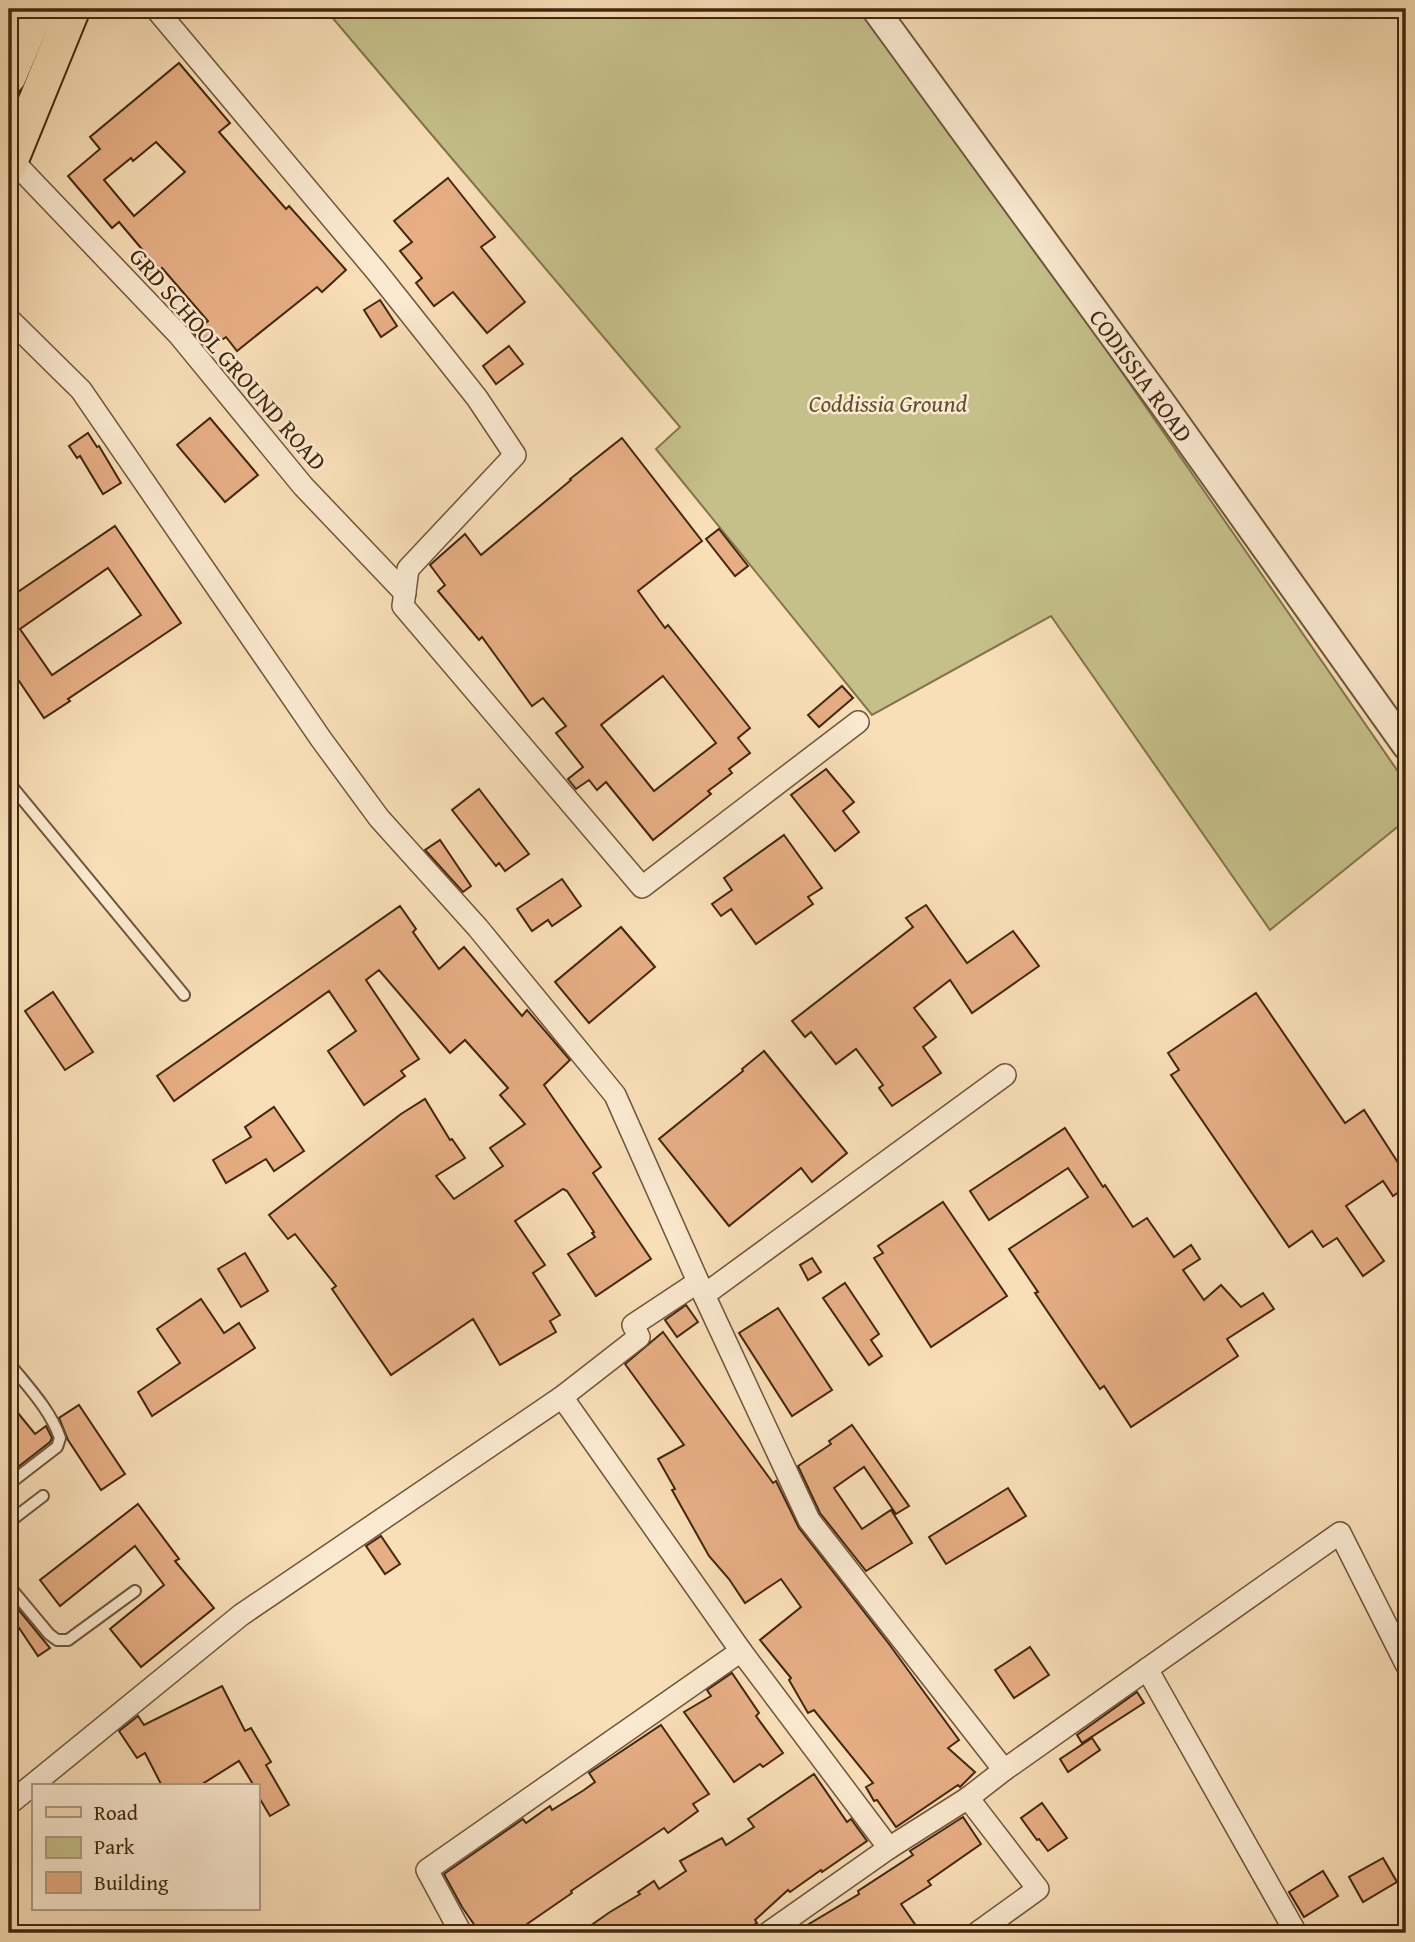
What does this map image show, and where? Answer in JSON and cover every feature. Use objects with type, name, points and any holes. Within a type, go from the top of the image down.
[{"type":"main road","points":[[9,77],[38,9]]},
{"type":"main road","points":[[10,163],[73,9]]},
{"type":"street","points":[[156,9],[444,356],[477,398],[515,455],[408,569],[403,606],[642,887],[858,722]]},
{"type":"street","name":"CODISSIA ROAD","points":[[875,9],[1162,403],[1406,746]]},
{"type":"street","name":"GRD SCHOOL GROUND ROAD","points":[[10,163],[179,335],[303,486],[405,593]]},
{"type":"street","points":[[9,319],[81,390],[321,739],[379,818],[478,928],[615,1095],[701,1289],[809,1520],[1004,1770]]},
{"type":"street","points":[[34,1784],[241,1615],[562,1397],[639,1337],[633,1325],[701,1289],[1005,1076]]},
{"type":"street","points":[[562,1397],[741,1651],[889,1848]]},
{"type":"street","points":[[768,1933],[889,1848],[968,1798],[1340,1533],[1406,1664]]},
{"type":"street","points":[[461,1933],[427,1870],[741,1651]]},
{"type":"street","points":[[1147,1669],[1296,1933]]},
{"type":"street","points":[[9,1804],[32,1785]]},
{"type":"street","points":[[968,1798],[1038,1889],[977,1933]]},
{"type":"lane","points":[[9,783],[184,995]]},
{"type":"lane","points":[[9,1363],[56,1425],[60,1437],[57,1447],[9,1484]]},
{"type":"lane","points":[[9,1522],[43,1496]]},
{"type":"lane","points":[[9,1586],[57,1640],[68,1640],[135,1591]]},
{"type":"green space","name":"Coddissia Ground","points":[[325,9],[861,9],[1101,342],[1406,783],[1406,820],[1270,930],[1051,616],[872,715],[656,449],[680,427]]},
{"type":"building","points":[[179,63],[230,123],[219,132],[286,209],[289,206],[346,270],[322,292],[317,287],[237,351],[226,337],[208,350],[193,332],[208,321],[162,268],[148,281],[134,264],[146,254],[119,222],[112,228],[68,176],[100,149],[90,137]],"holes":[[[156,142],[185,172],[134,216],[104,180]]]},
{"type":"building","points":[[448,178],[495,237],[481,247],[525,302],[487,333],[453,292],[434,306],[416,283],[422,278],[400,251],[412,242],[394,221]]},
{"type":"building","points":[[380,300],[397,326],[381,337],[364,310]]},
{"type":"building","points":[[509,346],[523,364],[496,384],[483,366]]},
{"type":"building","points":[[210,418],[258,475],[225,502],[177,445]]},
{"type":"building","points":[[88,433],[121,483],[103,494],[80,456],[77,458],[69,446]]},
{"type":"building","points":[[622,438],[702,541],[638,591],[665,628],[668,625],[750,728],[738,738],[750,753],[729,769],[732,773],[708,791],[711,794],[653,840],[606,782],[597,790],[589,780],[576,789],[568,779],[583,767],[556,733],[566,726],[543,698],[532,706],[482,637],[479,640],[438,591],[445,585],[430,565],[465,534],[481,555]],"holes":[[[663,676],[716,743],[654,791],[601,725]]]},
{"type":"building","points":[[115,526],[181,623],[44,718],[9,666],[9,598]],"holes":[[[108,568],[141,615],[52,675],[20,629]]]},
{"type":"building","points":[[719,529],[748,566],[735,576],[706,539]]},
{"type":"building","points":[[842,686],[853,698],[819,727],[808,715]]},
{"type":"building","points":[[826,769],[854,802],[843,811],[859,832],[835,851],[791,795]]},
{"type":"building","points":[[479,789],[529,854],[505,871],[499,863],[496,866],[452,810]]},
{"type":"building","points":[[784,835],[822,888],[808,897],[813,904],[756,944],[731,909],[721,916],[712,904],[732,890],[724,878]]},
{"type":"building","points":[[440,840],[471,886],[463,892],[425,850]]},
{"type":"building","points":[[562,879],[581,906],[552,926],[548,920],[532,931],[517,909]]},
{"type":"building","points":[[926,905],[967,963],[1013,931],[1039,966],[972,1013],[950,980],[914,1008],[936,1037],[923,1047],[941,1073],[892,1106],[879,1088],[883,1085],[856,1049],[836,1064],[811,1032],[805,1037],[792,1021],[913,927],[906,918]]},
{"type":"building","points":[[400,906],[416,929],[413,932],[439,969],[464,947],[522,1016],[527,1010],[570,1060],[544,1085],[601,1167],[593,1173],[651,1259],[596,1296],[568,1254],[595,1237],[567,1191],[563,1189],[515,1221],[545,1265],[533,1273],[560,1315],[550,1321],[556,1332],[500,1365],[473,1319],[391,1375],[332,1289],[336,1286],[295,1234],[288,1239],[269,1215],[401,1114],[425,1099],[450,1140],[452,1139],[465,1158],[436,1176],[454,1199],[503,1166],[490,1148],[525,1124],[500,1095],[508,1088],[465,1040],[450,1053],[379,970],[366,980],[419,1059],[401,1071],[405,1076],[364,1105],[328,1051],[356,1031],[329,991],[174,1101],[157,1076]]},
{"type":"building","points":[[621,927],[655,967],[589,1023],[555,982]]},
{"type":"building","points":[[53,992],[93,1052],[65,1070],[25,1011]]},
{"type":"building","points":[[1256,993],[1345,1123],[1364,1110],[1406,1175],[1406,1187],[1393,1196],[1383,1181],[1346,1206],[1384,1261],[1363,1276],[1337,1238],[1323,1247],[1312,1231],[1289,1247],[1171,1075],[1179,1070],[1168,1053]]},
{"type":"building","points":[[764,1051],[847,1153],[812,1182],[801,1168],[729,1226],[659,1139]]},
{"type":"building","points":[[274,1107],[304,1151],[274,1171],[266,1159],[226,1183],[213,1160],[251,1137],[245,1127]]},
{"type":"building","points":[[1065,1128],[1133,1227],[1147,1218],[1174,1257],[1191,1245],[1200,1259],[1183,1270],[1204,1300],[1221,1285],[1241,1307],[1263,1293],[1274,1309],[1227,1339],[1238,1356],[1131,1427],[1104,1386],[1100,1389],[1035,1293],[1038,1292],[1009,1249],[1088,1197],[1068,1168],[989,1220],[970,1191]]},
{"type":"building","points":[[943,1202],[1007,1296],[931,1347],[874,1258],[883,1253],[878,1246]]},
{"type":"building","points":[[245,1253],[268,1291],[241,1307],[218,1269]]},
{"type":"building","points":[[812,1258],[821,1272],[808,1280],[800,1265]]},
{"type":"building","points":[[845,1283],[879,1334],[871,1340],[882,1356],[869,1365],[823,1298]]},
{"type":"building","points":[[201,1299],[224,1333],[239,1323],[255,1348],[152,1416],[138,1392],[180,1363],[157,1329]]},
{"type":"building","points":[[686,1305],[698,1322],[677,1337],[665,1320]]},
{"type":"building","points":[[778,1308],[832,1390],[792,1416],[739,1333]]},
{"type":"building","points":[[663,1332],[773,1483],[776,1481],[799,1528],[959,1740],[948,1748],[975,1772],[960,1787],[958,1785],[896,1827],[866,1787],[873,1783],[814,1710],[808,1713],[789,1680],[791,1678],[760,1640],[801,1607],[781,1579],[745,1603],[709,1556],[672,1490],[675,1489],[658,1459],[684,1445],[625,1364]]},
{"type":"building","points":[[9,1402],[35,1434],[46,1426],[52,1438],[9,1474]]},
{"type":"building","points":[[79,1405],[125,1474],[101,1490],[68,1440],[59,1418]]},
{"type":"building","points":[[852,1425],[909,1506],[896,1514],[864,1467],[834,1488],[862,1529],[891,1510],[912,1543],[866,1571],[820,1513],[798,1466],[831,1444],[829,1441]]},
{"type":"building","points":[[1008,1488],[1026,1516],[946,1564],[929,1537]]},
{"type":"building","points":[[138,1504],[179,1559],[175,1561],[214,1608],[141,1667],[110,1629],[164,1585],[135,1546],[60,1606],[40,1580]]},
{"type":"building","points":[[381,1536],[400,1564],[385,1574],[366,1546]]},
{"type":"building","points":[[9,1598],[50,1648],[38,1656],[9,1613]]},
{"type":"building","points":[[1030,1647],[1049,1675],[1014,1698],[995,1670]]},
{"type":"building","points":[[732,1673],[759,1713],[756,1716],[783,1753],[763,1767],[760,1764],[734,1782],[684,1712],[711,1696],[707,1690]]},
{"type":"building","points":[[222,1686],[245,1731],[251,1728],[271,1762],[266,1765],[289,1805],[270,1816],[259,1797],[259,1784],[253,1784],[239,1761],[202,1784],[161,1784],[145,1753],[137,1758],[119,1731],[138,1716],[144,1725]]},
{"type":"building","points":[[1137,1692],[1144,1703],[1082,1743],[1077,1735]]},
{"type":"building","points":[[661,1725],[709,1794],[693,1804],[698,1811],[668,1833],[664,1828],[514,1933],[480,1933],[444,1874],[523,1819],[526,1823],[550,1806],[552,1810],[584,1790],[595,1782],[589,1773]]},
{"type":"building","points":[[1092,1738],[1100,1750],[1068,1772],[1060,1759]]},
{"type":"building","points":[[814,1774],[847,1822],[851,1819],[867,1841],[790,1892],[788,1890],[755,1920],[757,1923],[739,1933],[580,1933],[640,1894],[638,1892],[654,1881],[659,1889],[686,1871],[680,1861],[722,1838],[726,1845],[754,1827],[748,1819]]},
{"type":"building","points":[[1042,1803],[1067,1838],[1048,1851],[1021,1818]]},
{"type":"building","points":[[963,1817],[981,1844],[928,1881],[931,1885],[901,1904],[921,1933],[794,1933],[859,1894],[858,1891],[913,1855],[910,1851]]},
{"type":"building","points":[[1383,1858],[1397,1882],[1363,1902],[1349,1877]]},
{"type":"building","points":[[1323,1871],[1338,1896],[1304,1917],[1289,1892]]}]
